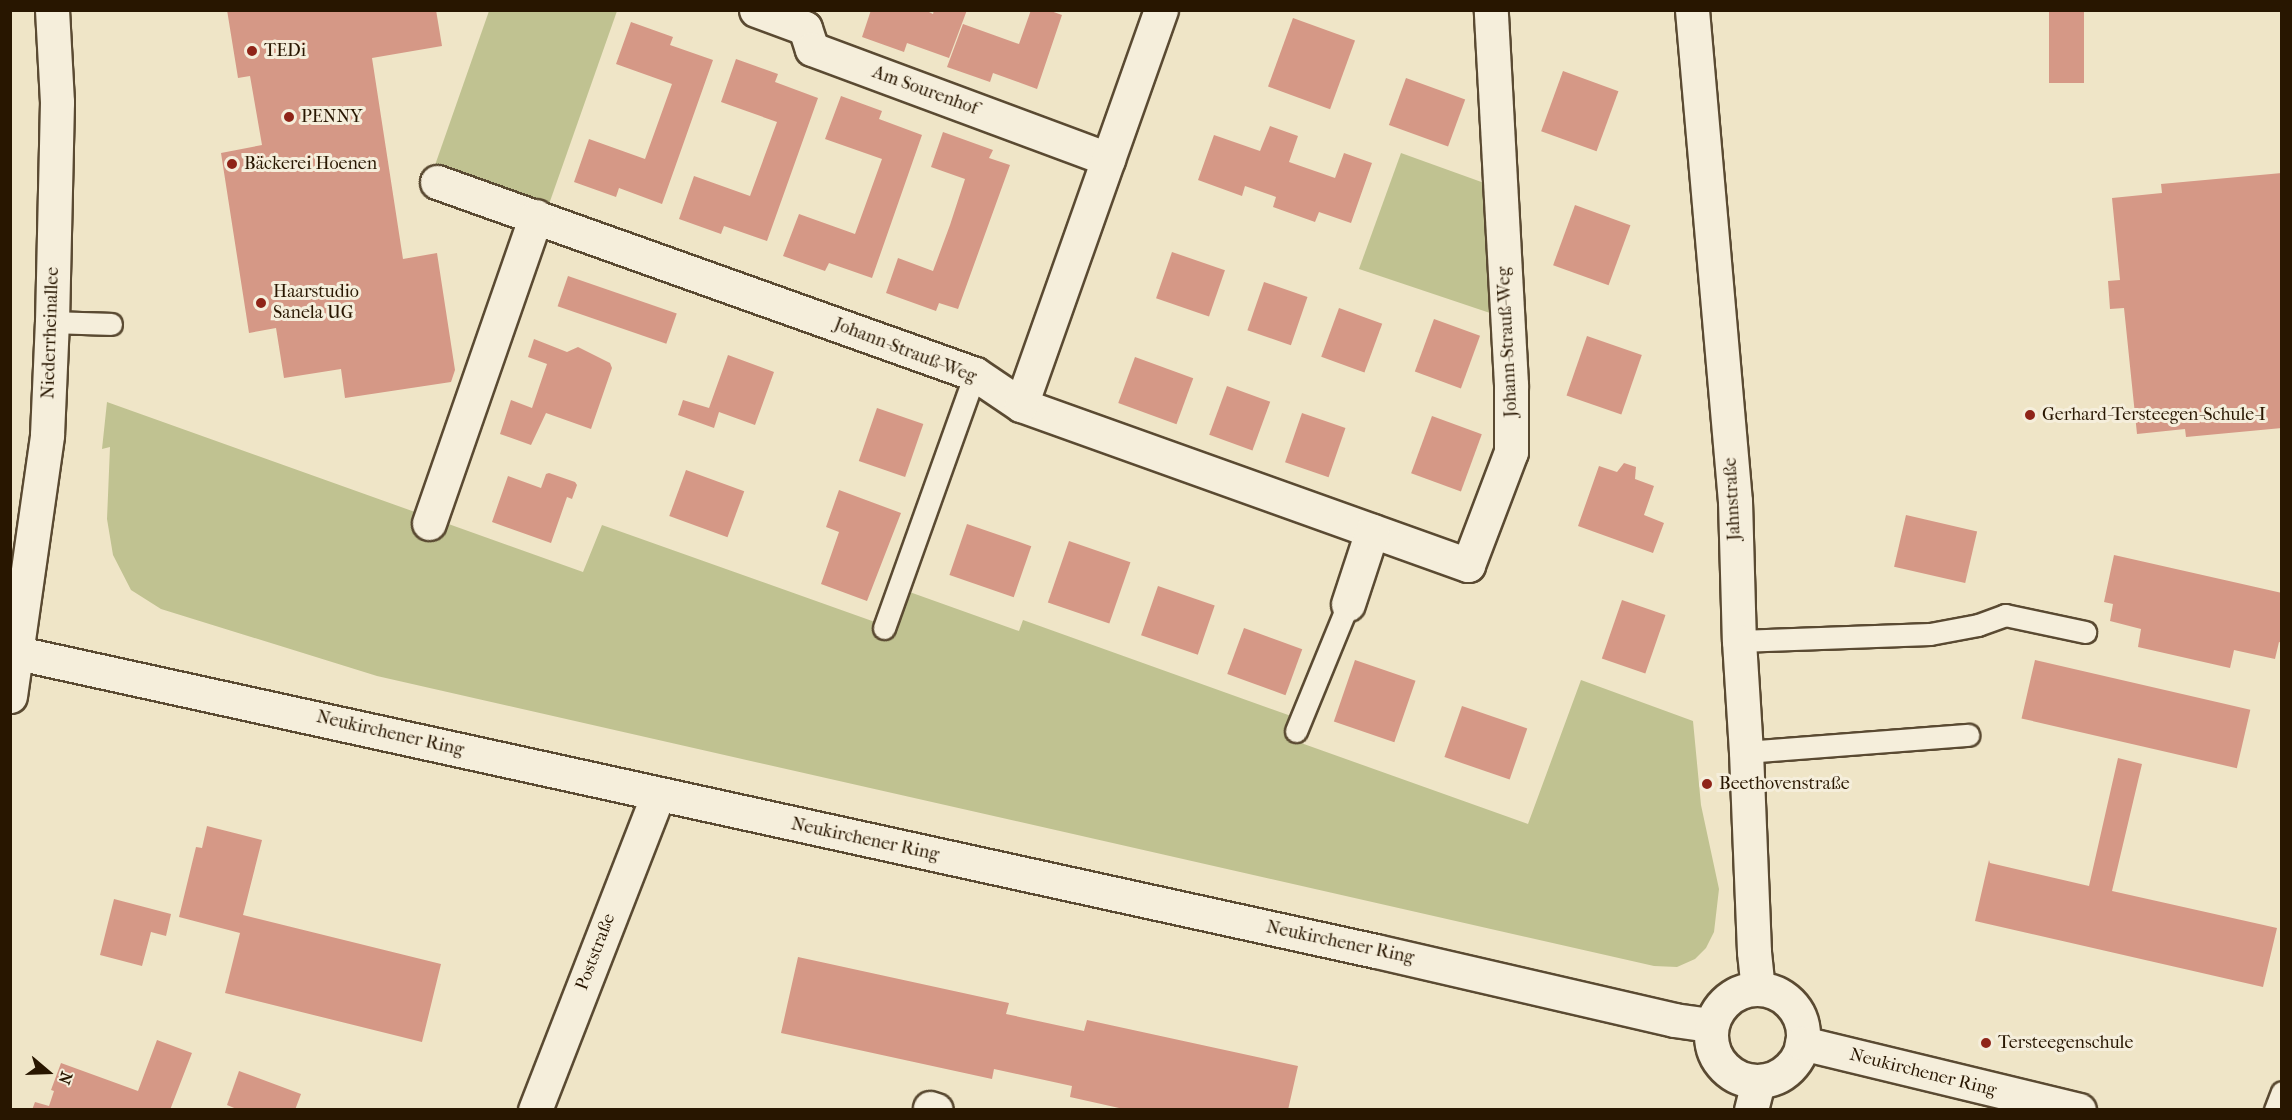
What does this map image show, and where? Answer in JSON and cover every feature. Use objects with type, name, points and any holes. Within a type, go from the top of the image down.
[{"type":"street","name":"Niederrheinallee","points":[[10,696],[46,435],[52,322],[57,102],[52,10]]},
{"type":"street","name":"Am Sourenhof","points":[[756,10],[805,28],[812,49],[1108,159]]},
{"type":"street","points":[[1021,405],[1161,10]]},
{"type":"street","name":"Johann-Strauß-Weg","points":[[437,182],[975,374],[1021,405],[1468,565],[1511,452],[1511,384],[1491,10]]},
{"type":"street","name":"Jahnstraße","points":[[1692,10],[1735,501],[1739,641],[1754,952],[1758,988]]},
{"type":"street","points":[[429,523],[536,216]]},
{"type":"street","points":[[1348,604],[1372,531]]},
{"type":"street","name":"Neukirchener Ring","points":[[14,654],[1376,951],[1674,1020],[1712,1024]]},
{"type":"street","name":"Poststraße","points":[[535,1110],[658,794]]},
{"type":"street","points":[[1758,988],[1774,991],[1787,999],[1797,1012],[1802,1027],[1802,1043],[1797,1058],[1787,1070],[1773,1078],[1754,1095],[1741,1078],[1721,1064],[1711,1041],[1712,1024],[1718,1010],[1728,998],[1742,990],[1758,988]]},
{"type":"street","name":"Neukirchener Ring","points":[[1802,1043],[2079,1110]]},
{"type":"lane","points":[[52,322],[111,324]]},
{"type":"lane","points":[[884,628],[975,374]]},
{"type":"lane","points":[[1296,731],[1348,604]]},
{"type":"lane","points":[[1739,641],[1930,634],[1978,625],[2005,615],[2085,632]]},
{"type":"lane","points":[[1746,752],[1968,735]]},
{"type":"lane","points":[[2275,1110],[2282,1092]]},
{"type":"green space","points":[[489,11],[617,11],[548,207],[434,168]]},
{"type":"green space","points":[[1401,153],[1487,184],[1496,315],[1359,269]]},
{"type":"green space","points":[[107,402],[583,572],[602,525],[875,622],[890,585],[1019,631],[1023,620],[1294,717],[1287,738],[1528,824],[1581,680],[1693,721],[1701,805],[1719,889],[1714,932],[1706,948],[1695,959],[1677,967],[1654,966],[377,676],[161,609],[131,590],[113,555],[107,519],[110,447],[102,449]]},
{"type":"building","points":[[227,10],[436,10],[442,46],[372,58],[403,259],[437,253],[455,370],[451,382],[345,398],[341,369],[284,378],[276,328],[249,333],[221,153],[262,145],[250,76],[238,78]]},
{"type":"building","points":[[871,10],[925,10],[933,14],[934,10],[967,10],[949,58],[907,43],[904,52],[862,37]]},
{"type":"building","points":[[1031,10],[1048,10],[1062,15],[1037,89],[993,73],[990,82],[947,67],[963,24],[1019,44]]},
{"type":"building","points":[[2049,10],[2084,10],[2084,83],[2049,83]]},
{"type":"building","points":[[1293,18],[1355,41],[1330,109],[1268,87]]},
{"type":"building","points":[[631,22],[673,37],[670,45],[713,60],[662,204],[619,188],[616,197],[574,182],[589,139],[645,159],[672,84],[616,64]]},
{"type":"building","points":[[736,59],[778,74],[775,82],[818,98],[767,241],[724,226],[721,234],[679,219],[694,176],[750,196],[777,122],[721,102]]},
{"type":"building","points":[[1563,71],[1618,91],[1597,151],[1541,131]]},
{"type":"building","points":[[1406,78],[1465,100],[1448,147],[1389,125]]},
{"type":"building","points":[[841,96],[882,111],[879,119],[922,135],[872,278],[829,263],[825,271],[783,256],[799,214],[855,234],[882,159],[825,139]]},
{"type":"building","points":[[1270,126],[1298,136],[1289,162],[1335,178],[1344,153],[1372,163],[1351,223],[1319,212],[1315,222],[1273,207],[1276,197],[1245,186],[1242,196],[1198,180],[1214,135],[1260,151]]},
{"type":"building","points":[[943,132],[993,150],[989,158],[1010,165],[958,309],[939,303],[936,311],[886,293],[898,258],[933,271],[950,225],[965,179],[931,167]]},
{"type":"building","points":[[2282,173],[2282,428],[2186,437],[2185,429],[2137,434],[2124,308],[2110,309],[2108,281],[2120,280],[2112,198],[2162,193],[2161,184]]},
{"type":"building","points":[[1575,205],[1630,225],[1609,285],[1553,265]]},
{"type":"building","points":[[1172,252],[1225,270],[1209,317],[1156,298]]},
{"type":"building","points":[[568,276],[677,313],[666,344],[558,306]]},
{"type":"building","points":[[1264,282],[1307,297],[1291,345],[1247,330]]},
{"type":"building","points":[[1339,308],[1382,324],[1364,373],[1321,357]]},
{"type":"building","points":[[1434,319],[1480,336],[1461,388],[1415,372]]},
{"type":"building","points":[[1587,336],[1642,355],[1621,414],[1566,396]]},
{"type":"building","points":[[534,339],[567,352],[578,347],[610,363],[612,368],[591,429],[546,413],[531,445],[500,434],[511,400],[532,408],[547,364],[528,357]]},
{"type":"building","points":[[728,355],[774,372],[755,425],[719,412],[714,428],[678,415],[683,400],[709,408]]},
{"type":"building","points":[[1135,357],[1193,378],[1177,424],[1118,403]]},
{"type":"building","points":[[1227,386],[1270,402],[1252,451],[1209,435]]},
{"type":"building","points":[[877,408],[923,424],[905,477],[859,461]]},
{"type":"building","points":[[1302,413],[1345,428],[1329,477],[1285,462]]},
{"type":"building","points":[[1432,416],[1482,434],[1461,491],[1411,473]]},
{"type":"building","points":[[1624,463],[1636,467],[1635,479],[1654,486],[1644,515],[1664,523],[1653,553],[1578,526],[1599,466],[1617,472]]},
{"type":"building","points":[[686,470],[744,491],[728,537],[669,516]]},
{"type":"building","points":[[546,474],[575,482],[577,485],[572,499],[567,497],[551,543],[492,522],[508,476],[541,488]]},
{"type":"building","points":[[839,490],[901,513],[867,601],[821,584],[839,532],[826,527]]},
{"type":"building","points":[[1906,515],[1977,531],[1965,583],[1894,567]]},
{"type":"building","points":[[967,524],[1031,546],[1014,597],[949,575]]},
{"type":"building","points":[[1069,541],[1130,562],[1109,624],[1048,602]]},
{"type":"building","points":[[2114,555],[2282,593],[2282,643],[2279,642],[2275,659],[2234,650],[2230,668],[2138,647],[2141,629],[2110,621],[2113,604],[2104,602]]},
{"type":"building","points":[[1158,586],[1215,606],[1198,655],[1141,635]]},
{"type":"building","points":[[1622,600],[1665,615],[1645,674],[1602,659]]},
{"type":"building","points":[[1244,628],[1302,649],[1286,695],[1227,674]]},
{"type":"building","points":[[1355,660],[1416,681],[1394,742],[1334,721]]},
{"type":"building","points":[[2035,660],[2250,710],[2237,768],[2022,718]]},
{"type":"building","points":[[1462,706],[1527,728],[1510,780],[1444,757]]},
{"type":"building","points":[[2118,758],[2142,764],[2112,891],[2277,928],[2263,987],[1975,921],[1989,860],[1990,863],[2089,886]]},
{"type":"building","points":[[207,826],[262,840],[243,915],[441,964],[422,1042],[225,993],[240,933],[179,917],[196,847],[202,848]]},
{"type":"building","points":[[114,899],[171,914],[166,936],[151,932],[142,966],[100,955]]},
{"type":"building","points":[[798,957],[1009,1003],[1006,1014],[1084,1031],[1087,1020],[1298,1066],[1288,1110],[1128,1110],[1070,1097],[1072,1086],[994,1069],[992,1079],[781,1033]]},
{"type":"building","points":[[157,1040],[192,1053],[170,1110],[32,1110],[35,1102],[49,1106],[54,1091],[51,1090],[61,1063],[138,1091]]},
{"type":"building","points":[[239,1071],[301,1094],[295,1110],[239,1110],[227,1105]]},
{"type":"place","name":"TEDi","points":[[252,51]]},
{"type":"place","name":"PENNY","points":[[289,117]]},
{"type":"place","name":"Bäckerei Hoenen","points":[[232,164]]},
{"type":"place","name":"Haarstudio Sanela UG","points":[[261,303]]},
{"type":"place","name":"Gerhard-Tersteegen-Schule-I","points":[[2030,415]]},
{"type":"place","name":"Beethovenstraße","points":[[1707,784]]},
{"type":"place","name":"Tersteegenschule","points":[[1986,1043]]}]
